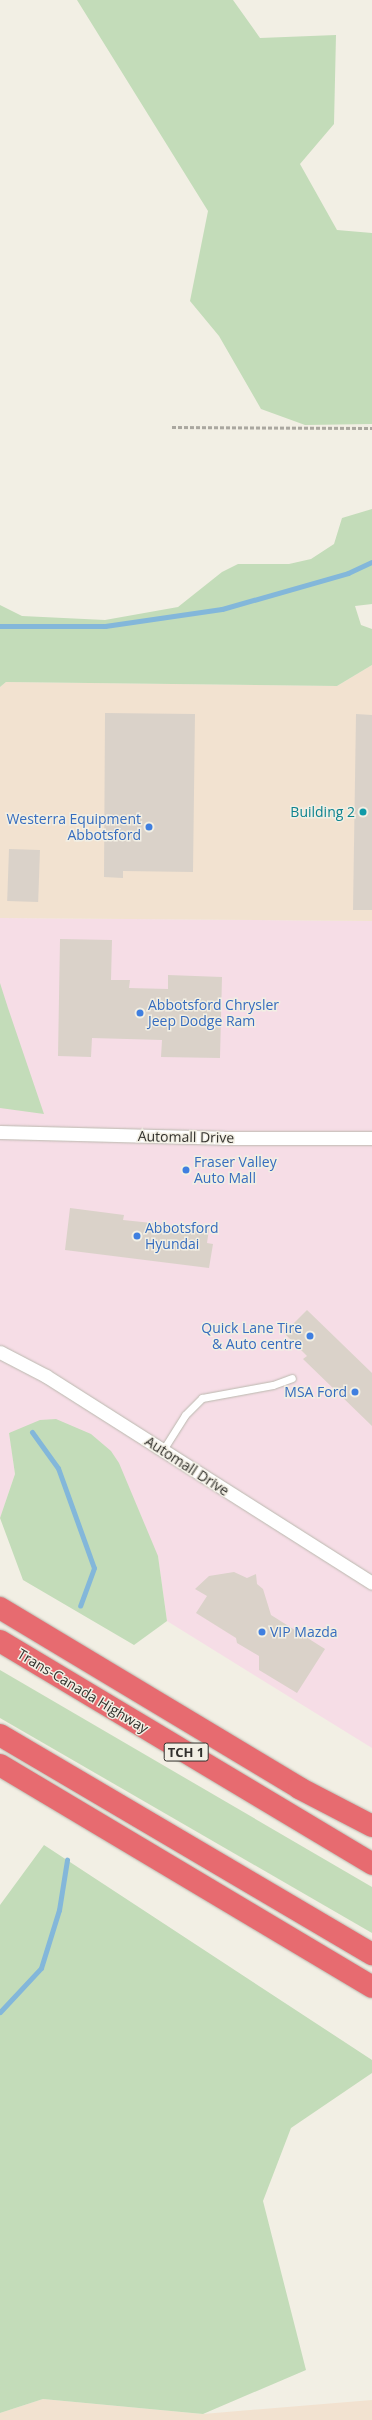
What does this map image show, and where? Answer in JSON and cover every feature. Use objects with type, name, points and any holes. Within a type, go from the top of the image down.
[{"type":"highway","points":[[0,1608],[299,1788],[372,1826]]},
{"type":"highway","name":"Trans-Canada Highway","points":[[0,1641],[372,1864]]},
{"type":"highway","points":[[0,1735],[372,1954]]},
{"type":"highway","points":[[0,1765],[372,1987]]},
{"type":"street","name":"Automall Drive","points":[[0,1132],[223,1138],[372,1138]]},
{"type":"street","name":"Automall Drive","points":[[0,1352],[46,1376],[372,1583]]},
{"type":"lane","points":[[163,1450],[185,1415],[202,1398],[273,1385],[292,1378]]},
{"type":"path","points":[[172,427],[372,428]]},
{"type":"shaded area","points":[[372,665],[372,921],[0,918],[0,687],[6,682],[337,686]]},
{"type":"shaded area","name":"Fraser Valley Auto Mall","points":[[0,918],[372,921],[372,1748],[167,1621],[158,1556],[9,1432],[15,1474],[0,1518]]},
{"type":"shaded area","points":[[43,2399],[203,2414],[372,2400],[372,2420],[0,2420],[0,2413]]},
{"type":"green space","points":[[77,0],[233,0],[260,38],[336,35],[334,124],[300,164],[337,230],[372,233],[372,424],[305,425],[261,409],[219,336],[190,301],[208,211]]},
{"type":"green space","points":[[372,509],[372,604],[355,606],[361,625],[372,629],[372,665],[337,686],[6,682],[0,687],[0,605],[22,616],[105,620],[178,607],[222,572],[238,564],[289,564],[311,559],[334,544],[342,518]]},
{"type":"green space","points":[[0,983],[8,1008],[44,1114],[0,1108]]},
{"type":"green space","points":[[56,1419],[91,1434],[111,1451],[119,1463],[158,1556],[167,1621],[134,1645],[23,1580],[0,1518],[15,1474],[9,1433],[40,1420]]},
{"type":"green space","points":[[0,1670],[372,1887],[372,1933],[0,1718]]},
{"type":"green space","points":[[44,1845],[372,2060],[372,2073],[291,2128],[263,2201],[306,2370],[203,2414],[43,2399],[0,2413],[0,1905]]},
{"type":"building","name":"Westerra Equipment Abbotsford","points":[[105,713],[195,714],[193,872],[123,871],[123,878],[104,877]]},
{"type":"building","name":"Building 2","points":[[356,714],[372,715],[372,910],[353,910]]},
{"type":"building","points":[[9,849],[40,850],[38,902],[7,901]]},
{"type":"building","name":"Abbotsford Chrysler Jeep Dodge Ram","points":[[60,939],[112,940],[111,980],[130,980],[129,988],[168,989],[168,975],[222,977],[220,1058],[161,1057],[162,1040],[92,1038],[91,1057],[58,1056]]},
{"type":"building","name":"Abbotsford Hyundai","points":[[70,1208],[124,1215],[123,1220],[209,1229],[207,1243],[213,1244],[209,1268],[65,1250]]},
{"type":"building","name":"MSA Ford","points":[[307,1310],[372,1373],[372,1426],[303,1359],[307,1356],[284,1333]]},
{"type":"building","name":"VIP Mazda","points":[[234,1572],[247,1578],[256,1574],[257,1584],[263,1589],[271,1615],[325,1649],[297,1693],[259,1670],[259,1656],[237,1643],[236,1638],[196,1613],[207,1596],[195,1589],[209,1576]]},
{"type":"waterway","points":[[0,626],[105,626],[222,609],[348,573],[372,562]]},
{"type":"waterway","points":[[32,1432],[58,1468],[94,1568],[80,1606]]},
{"type":"waterway","points":[[0,2012],[41,1968],[59,1910],[67,1860]]},
{"type":"place","name":"Building 2","points":[[363,812]]},
{"type":"place","name":"Westerra Equipment Abbotsford","points":[[149,827]]},
{"type":"place","name":"Abbotsford Chrysler Jeep Dodge Ram","points":[[140,1013]]},
{"type":"place","name":"Fraser Valley Auto Mall","points":[[186,1170]]},
{"type":"place","name":"Abbotsford Hyundai","points":[[137,1236]]},
{"type":"place","name":"Quick Lane Tire & Auto centre","points":[[310,1336]]},
{"type":"place","name":"MSA Ford","points":[[355,1392]]},
{"type":"place","name":"VIP Mazda","points":[[262,1632]]}]
